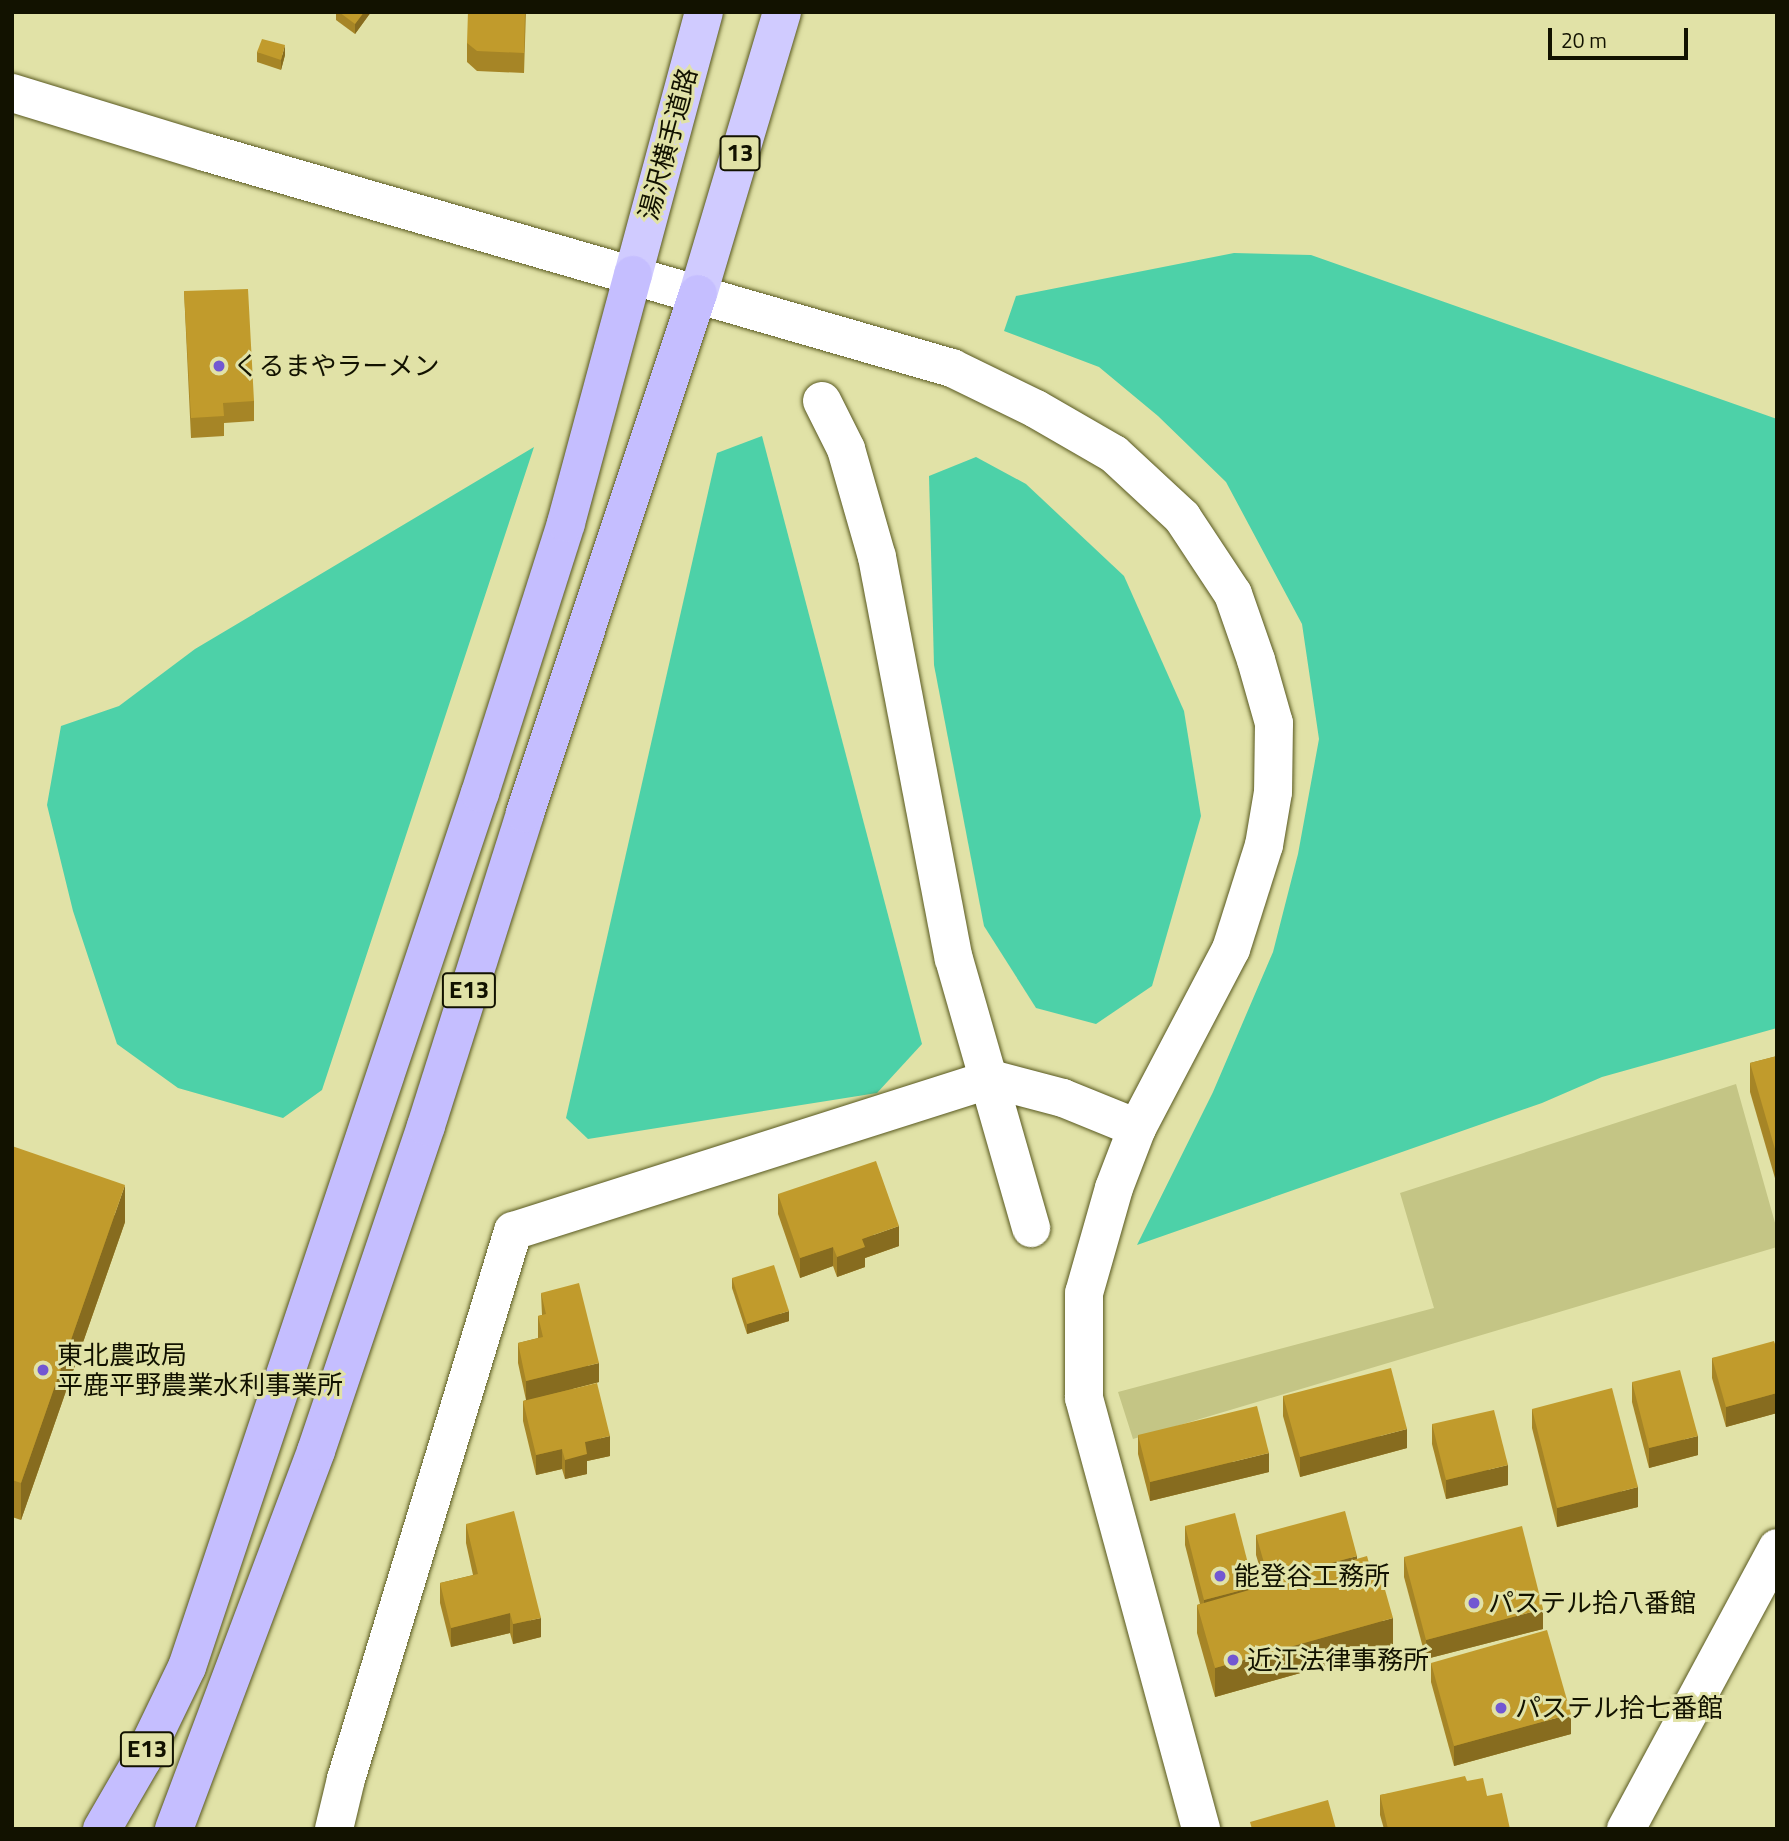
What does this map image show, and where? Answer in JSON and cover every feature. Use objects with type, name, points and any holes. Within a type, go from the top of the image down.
[{"type":"highway","name":"湯沢横手道路","points":[[633,275],[704,12]]},
{"type":"highway","name":"13","points":[[698,294],[782,12]]},
{"type":"highway","name":"E13","points":[[103,1829],[142,1760],[187,1667],[480,793],[566,523],[633,275]]},
{"type":"highway","name":"E13","points":[[174,1829],[316,1451],[426,1126],[525,813],[698,294]]},
{"type":"street","points":[[12,93],[205,152],[952,368],[1036,409],[1114,454],[1182,517],[1233,594],[1274,723],[1273,792],[1264,845],[1231,949],[1137,1128],[1114,1188],[1084,1293],[1084,1398],[1201,1829]]},
{"type":"street","points":[[822,401],[846,449],[877,557],[954,959],[991,1079],[1031,1228]]},
{"type":"street","points":[[334,1829],[346,1779],[513,1231],[991,1079],[1063,1098],[1137,1128]]},
{"type":"street","points":[[1626,1829],[1777,1548]]},
{"type":"shaded area","points":[[1234,253],[1311,255],[1777,419],[1777,1028],[1602,1077],[1542,1103],[1137,1245],[1213,1092],[1273,952],[1298,854],[1319,739],[1302,624],[1226,482],[1158,416],[1099,367],[1004,331],[1016,296]]},
{"type":"shaded area","points":[[762,436],[922,1044],[877,1093],[588,1139],[566,1118],[717,453]]},
{"type":"shaded area","points":[[534,447],[322,1090],[283,1118],[178,1088],[117,1044],[73,911],[47,805],[61,726],[119,706],[195,649]]},
{"type":"shaded area","points":[[976,457],[1026,484],[1124,576],[1184,711],[1201,816],[1152,986],[1096,1024],[1036,1008],[984,926],[934,665],[929,476]]},
{"type":"shaded area","points":[[1736,1084],[1777,1230],[1777,1247],[1133,1439],[1118,1392],[1434,1308],[1400,1193]]},
{"type":"building","points":[[339,12],[364,12],[355,24]]},
{"type":"building","points":[[468,12],[525,12],[524,53],[477,51],[467,43]]},
{"type":"building","points":[[262,39],[285,45],[281,60],[257,52]]},
{"type":"building","name":"くるまやラーメン","points":[[248,289],[254,401],[223,403],[224,416],[191,418],[184,291]]},
{"type":"building","points":[[1777,1056],[1777,1156],[1750,1063]]},
{"type":"building","name":"東北農政局 平鹿平野農業水利事業所","points":[[12,1146],[125,1185],[21,1483],[12,1480]]},
{"type":"building","points":[[876,1161],[899,1226],[862,1239],[865,1247],[837,1257],[833,1247],[800,1258],[778,1194]]},
{"type":"building","points":[[774,1265],[789,1311],[747,1324],[732,1278]]},
{"type":"building","points":[[579,1283],[599,1363],[526,1381],[518,1343],[543,1337],[538,1316],[546,1314],[541,1293]]},
{"type":"building","points":[[1774,1341],[1777,1350],[1777,1393],[1726,1407],[1712,1358]]},
{"type":"building","points":[[1391,1368],[1407,1429],[1300,1457],[1283,1396]]},
{"type":"building","points":[[1680,1370],[1698,1436],[1649,1448],[1632,1382]]},
{"type":"building","points":[[597,1383],[610,1436],[585,1442],[587,1454],[565,1460],[562,1449],[536,1455],[523,1401]]},
{"type":"building","points":[[1612,1388],[1638,1487],[1557,1508],[1532,1409]]},
{"type":"building","points":[[1257,1406],[1269,1453],[1150,1482],[1138,1435]]},
{"type":"building","points":[[1494,1410],[1508,1465],[1446,1480],[1432,1424]]},
{"type":"building","points":[[514,1511],[541,1618],[513,1624],[510,1613],[451,1628],[440,1583],[478,1574],[466,1524]]},
{"type":"building","points":[[1345,1511],[1357,1556],[1269,1580],[1256,1535]]},
{"type":"building","name":"能登谷工務所","points":[[1235,1513],[1254,1587],[1204,1600],[1185,1526]]},
{"type":"building","name":"パステル拾八番館","points":[[1522,1526],[1543,1609],[1426,1640],[1404,1557]]},
{"type":"building","points":[[1367,1556],[1374,1581],[1382,1579],[1393,1618],[1215,1668],[1197,1605]]},
{"type":"building","name":"パステル拾七番館","points":[[1547,1630],[1571,1714],[1454,1746],[1431,1663]]},
{"type":"building","points":[[1465,1776],[1467,1781],[1483,1778],[1487,1796],[1502,1793],[1510,1829],[1388,1829],[1380,1795]]},
{"type":"building","points":[[1328,1800],[1336,1829],[1252,1829],[1250,1822]]},
{"type":"place","name":"くるまやラーメン","points":[[219,366]]},
{"type":"place","name":"東北農政局 平鹿平野農業水利事業所","points":[[43,1370]]},
{"type":"place","name":"能登谷工務所","points":[[1220,1576]]},
{"type":"place","name":"パステル拾八番館","points":[[1474,1603]]},
{"type":"place","name":"近江法律事務所","points":[[1233,1660]]},
{"type":"place","name":"パステル拾七番館","points":[[1501,1708]]}]
